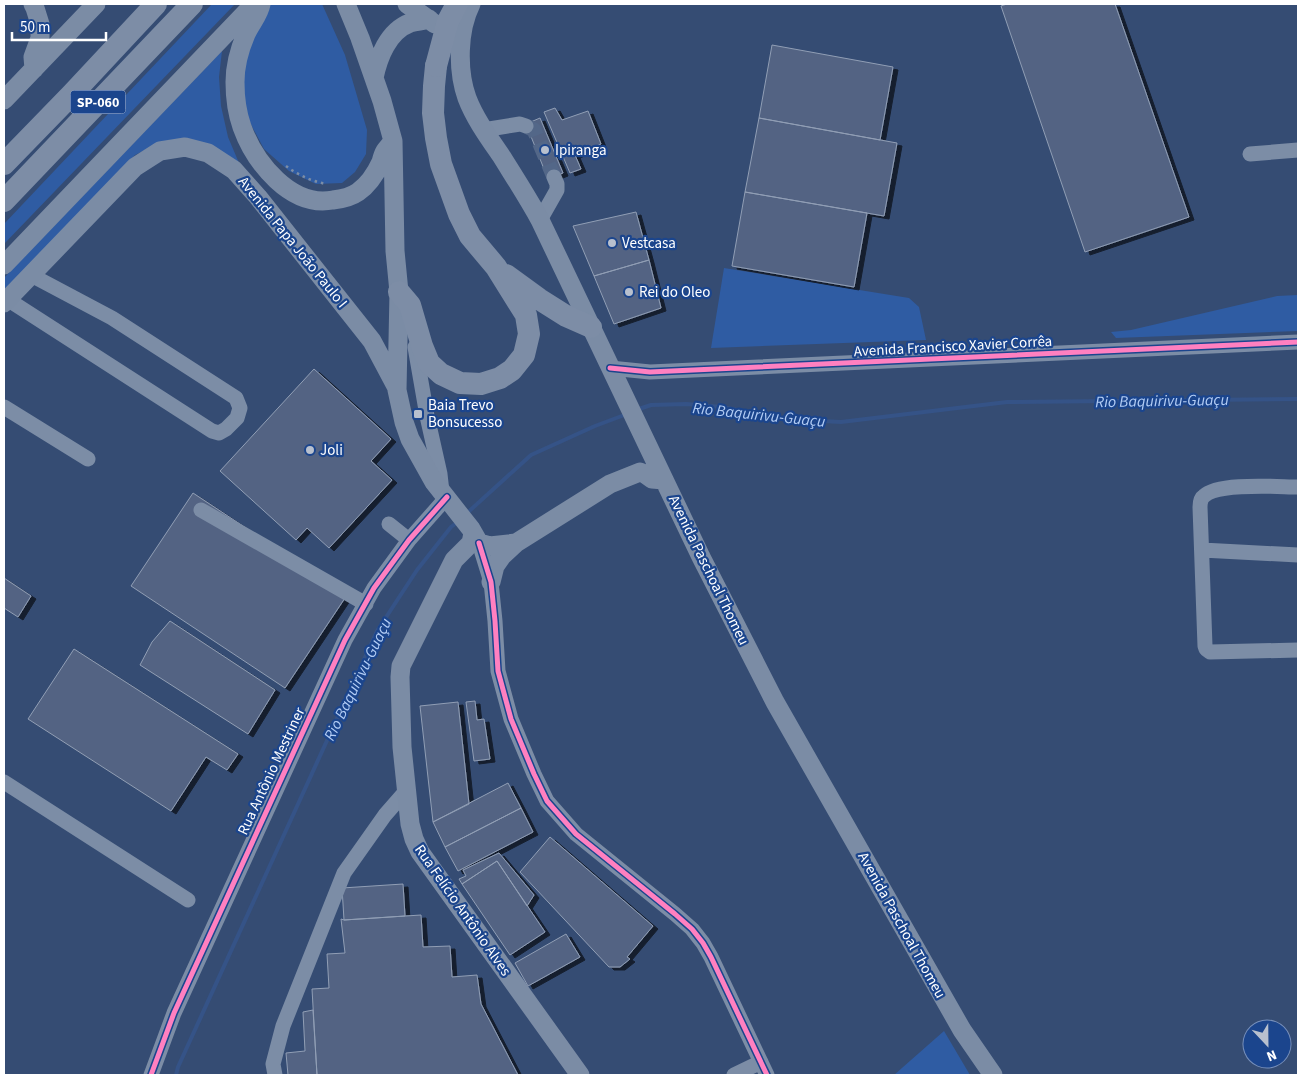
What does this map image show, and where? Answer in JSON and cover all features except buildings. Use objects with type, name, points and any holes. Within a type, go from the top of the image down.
[{"type":"highway","name":"SP-060","points":[[4,164],[156,4]]},
{"type":"highway","name":"SP-060","points":[[4,201],[192,4]]},
{"type":"highway","points":[[399,292],[410,305],[429,363],[441,374],[460,383],[481,384],[500,378],[512,370],[524,355],[529,334],[526,315],[496,267],[470,236],[459,214],[442,164],[436,138],[433,113],[436,66],[448,21],[457,4]]},
{"type":"highway","points":[[4,152],[26,141]]},
{"type":"highway","points":[[496,267],[539,299],[566,316],[591,327]]},
{"type":"main road","points":[[33,4],[40,24],[40,38],[33,57],[34,69]]},
{"type":"main road","points":[[4,100],[96,4]]},
{"type":"main road","points":[[4,265],[254,4]]},
{"type":"main road","points":[[261,4],[260,11],[246,34],[238,61],[235,80],[237,107],[242,127],[251,147],[275,179],[292,192],[310,199],[326,201],[346,198],[358,193],[367,184],[377,171],[384,152],[393,141]]},
{"type":"main road","points":[[346,4],[382,101],[393,141],[395,251],[399,292],[398,390],[404,422],[410,439],[434,482],[474,535],[490,546],[516,543]]},
{"type":"main road","points":[[407,4],[449,35],[456,41],[460,49]]},
{"type":"main road","points":[[460,49],[462,28],[471,4]]},
{"type":"main road","points":[[374,78],[382,51],[398,30],[408,24],[429,19]]},
{"type":"main road","name":"Avenida Paschoal Thomeu","points":[[460,49],[466,97],[476,118],[540,220],[701,557],[775,702],[962,1030],[993,1075]]},
{"type":"main road","name":"Avenida Papa João Paulo I","points":[[6,301],[135,167],[160,152],[185,147],[208,153],[234,170],[372,341],[398,390]]},
{"type":"main road","points":[[610,484],[616,476],[636,462],[643,434]]},
{"type":"main road","points":[[491,582],[495,566],[502,556],[516,543],[610,484],[640,472],[652,479],[664,480]]},
{"type":"main road","name":"Rua Felício Antônio Alves","points":[[474,535],[470,543],[454,560],[401,666],[402,747],[410,824],[420,852],[580,1075]]},
{"type":"street","points":[[483,130],[520,124],[526,126]]},
{"type":"street","points":[[1250,154],[1298,150]]},
{"type":"street","points":[[540,220],[557,190],[554,177]]},
{"type":"street","points":[[6,301],[212,431],[219,433],[226,429],[236,418],[240,408],[236,398],[112,318],[31,275]]},
{"type":"street","points":[[399,292],[416,350],[427,416],[440,474],[448,499]]},
{"type":"street","name":"Avenida Francisco Xavier Corrêa","points":[[610,368],[650,372],[1298,342]]},
{"type":"street","name":"Avenida Francisco Xavier Corrêa","points":[[623,394],[633,378],[650,372]]},
{"type":"street","points":[[4,406],[88,459]]},
{"type":"street","points":[[1298,487],[1230,487],[1210,492],[1203,496],[1200,502],[1206,649],[1210,652],[1298,650]]},
{"type":"street","name":"Rua Antônio Mestriner","points":[[151,1075],[174,1013],[346,640],[374,588],[409,540],[448,499]]},
{"type":"street","points":[[201,510],[366,604]]},
{"type":"street","points":[[389,524],[409,540]]},
{"type":"street","points":[[474,535],[491,582],[498,671],[511,719],[534,774],[547,801],[576,834],[668,908],[692,929],[703,943],[764,1069],[734,1075]]},
{"type":"street","points":[[1202,550],[1298,555]]},
{"type":"street","points":[[4,782],[188,900]]},
{"type":"street","points":[[274,1075],[273,1064],[284,1026],[344,873],[384,815],[406,791]]},
{"type":"path","points":[[281,161],[294,172],[308,179],[334,185]]},
{"type":"shaded area","points":[[212,4],[235,4],[4,244],[4,224]]},
{"type":"shaded area","points":[[270,4],[322,4],[345,55],[367,130],[366,154],[355,172],[342,183],[316,184],[289,171],[264,149],[246,115],[243,88],[246,58],[256,30]]},
{"type":"shaded area","points":[[222,51],[219,77],[221,106],[228,137],[239,163],[159,143],[135,155],[4,291],[4,278]]},
{"type":"shaded area","points":[[724,268],[909,298],[919,307],[926,340],[711,348]]},
{"type":"shaded area","points":[[1298,295],[1298,331],[1116,338],[1111,332],[1131,330],[1277,296]]},
{"type":"shaded area","points":[[944,1031],[970,1075],[894,1075]]},
{"type":"waterway","name":"Rio Baquirivu-Guaçu","points":[[636,410],[651,405],[686,404],[722,407],[783,419],[841,422],[1007,402],[1298,399]]},
{"type":"waterway","name":"Rio Baquirivu-Guaçu","points":[[466,514],[531,455],[595,426],[627,414]]},
{"type":"waterway","name":"Rio Baquirivu-Guaçu","points":[[176,1075],[377,631],[417,570],[451,527],[459,521]]},
{"type":"tunnel","points":[[526,126],[534,130],[554,177]]},
{"type":"cycle path","points":[[610,368],[650,372],[1298,342]]},
{"type":"cycle path","points":[[151,1075],[174,1013],[345,640],[374,588],[409,540],[447,497]]},
{"type":"cycle path","points":[[479,543],[491,582],[498,671],[511,719],[547,801],[576,834],[692,929],[711,957],[767,1075]]},
{"type":"place","name":"Ipiranga","points":[[545,150]]},
{"type":"place","name":"Vestcasa","points":[[612,243]]},
{"type":"place","name":"Rei do Oleo","points":[[629,292]]},
{"type":"place","name":"Baia Trevo Bonsucesso","points":[[418,414]]},
{"type":"place","name":"Joli","points":[[310,450]]}]
